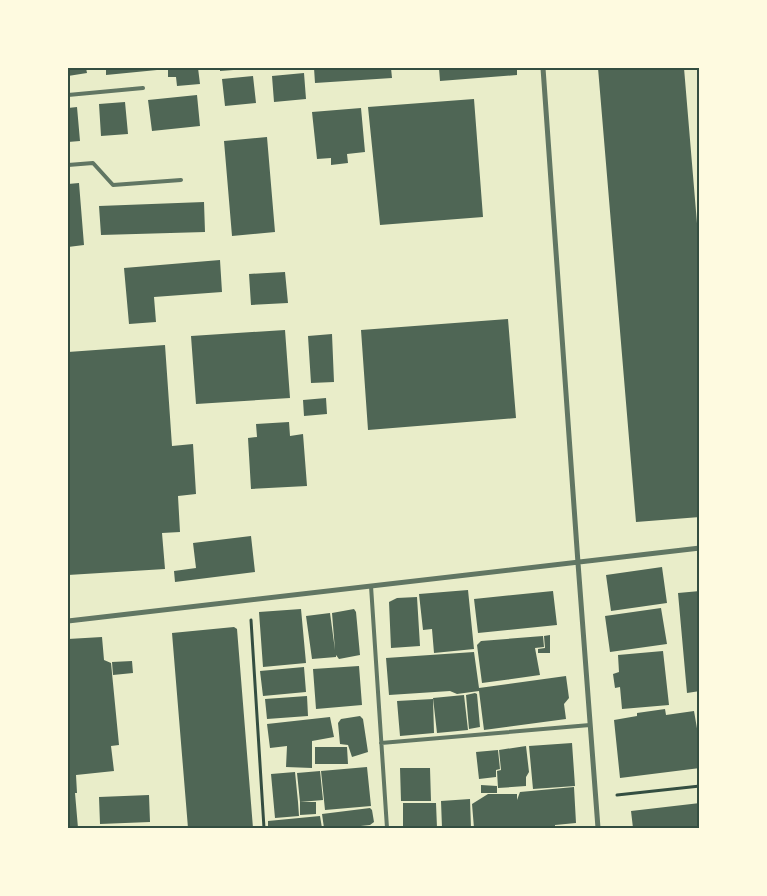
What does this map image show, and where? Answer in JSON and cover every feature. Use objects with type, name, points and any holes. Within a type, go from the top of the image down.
[{"type":"street","points":[[542,68],[598,828]]},
{"type":"street","points":[[68,621],[700,548]]},
{"type":"lane","points":[[68,95],[143,88]]},
{"type":"lane","points":[[68,165],[93,163],[113,184],[181,180]]},
{"type":"lane","points":[[370,586],[387,828]]},
{"type":"lane","points":[[381,743],[590,725]]},
{"type":"path","points":[[250,600],[264,828]]},
{"type":"path","points":[[596,797],[700,786]]},
{"type":"building","points":[[68,68],[86,68],[87,73],[68,76]]},
{"type":"building","points":[[106,68],[157,68],[157,70],[106,75]]},
{"type":"building","points":[[168,68],[198,68],[200,84],[177,86],[176,77],[168,77]]},
{"type":"building","points":[[220,68],[247,68],[247,69],[220,71]]},
{"type":"building","points":[[314,68],[391,68],[392,78],[315,83]]},
{"type":"building","points":[[439,68],[517,68],[517,75],[440,81]]},
{"type":"building","points":[[598,68],[684,68],[700,259],[700,517],[636,522]]},
{"type":"building","points":[[304,73],[306,99],[274,102],[272,76]]},
{"type":"building","points":[[253,76],[256,103],[225,106],[222,79]]},
{"type":"building","points":[[197,95],[200,126],[152,131],[148,100]]},
{"type":"building","points":[[474,99],[483,217],[380,225],[368,107]]},
{"type":"building","points":[[125,102],[128,134],[101,136],[99,104]]},
{"type":"building","points":[[77,107],[80,141],[68,142],[68,108]]},
{"type":"building","points":[[361,108],[365,152],[347,154],[348,163],[331,165],[331,158],[317,159],[312,112]]},
{"type":"building","points":[[267,137],[275,232],[232,236],[224,141]]},
{"type":"building","points":[[79,183],[84,245],[68,247],[68,184]]},
{"type":"building","points":[[204,202],[205,232],[101,235],[99,206]]},
{"type":"building","points":[[220,260],[222,292],[154,297],[156,322],[129,324],[124,268]]},
{"type":"building","points":[[285,272],[288,303],[251,305],[249,274]]},
{"type":"building","points":[[508,319],[516,418],[368,430],[361,330]]},
{"type":"building","points":[[285,330],[290,398],[196,404],[191,336]]},
{"type":"building","points":[[332,334],[334,382],[311,383],[308,336]]},
{"type":"building","points":[[165,345],[172,446],[193,444],[196,494],[178,496],[180,532],[162,533],[165,569],[68,575],[68,352]]},
{"type":"building","points":[[326,398],[327,414],[304,416],[303,400]]},
{"type":"building","points":[[289,422],[290,436],[303,434],[307,486],[251,489],[248,438],[257,437],[256,424]]},
{"type":"building","points":[[251,536],[255,572],[175,582],[174,571],[196,568],[193,543]]},
{"type":"building","points":[[662,567],[667,603],[611,611],[606,575]]},
{"type":"building","points":[[468,590],[474,649],[434,653],[432,629],[423,630],[419,594]]},
{"type":"building","points":[[553,591],[557,625],[478,633],[474,599]]},
{"type":"building","points":[[700,591],[700,691],[687,693],[678,593]]},
{"type":"building","points":[[417,597],[420,646],[391,648],[389,602],[397,598]]},
{"type":"building","points":[[661,608],[667,644],[610,652],[605,616]]},
{"type":"building","points":[[301,609],[306,663],[263,667],[259,612]]},
{"type":"building","points":[[354,609],[356,612],[360,655],[339,659],[336,655],[336,657],[312,659],[306,616],[330,613],[335,650],[332,613]]},
{"type":"building","points":[[234,627],[237,629],[253,828],[188,828],[172,633]]},
{"type":"building","points":[[550,635],[550,653],[538,653],[538,649],[545,648],[544,636]]},
{"type":"building","points":[[543,636],[544,647],[535,648],[540,675],[482,683],[477,645],[481,641]]},
{"type":"building","points":[[102,637],[104,660],[111,663],[119,745],[111,746],[114,771],[76,775],[77,793],[75,793],[78,828],[68,828],[68,639]]},
{"type":"building","points":[[663,651],[669,705],[622,709],[620,687],[615,688],[613,674],[619,672],[618,655]]},
{"type":"building","points":[[474,652],[479,688],[566,676],[569,698],[564,704],[566,719],[484,730],[479,691],[457,694],[450,691],[389,695],[386,658]]},
{"type":"building","points":[[132,661],[133,673],[113,675],[112,662]]},
{"type":"building","points":[[359,666],[362,705],[316,709],[313,669]]},
{"type":"building","points":[[304,667],[306,692],[263,696],[260,671]]},
{"type":"building","points":[[477,694],[480,727],[469,729],[466,695]]},
{"type":"building","points":[[464,695],[468,730],[437,733],[433,698]]},
{"type":"building","points":[[307,696],[308,716],[267,719],[265,699]]},
{"type":"building","points":[[433,699],[434,733],[400,736],[397,701]]},
{"type":"building","points":[[665,709],[666,715],[694,711],[700,746],[700,768],[620,778],[614,720],[637,716],[637,713]]},
{"type":"building","points":[[360,716],[363,719],[368,752],[352,757],[348,745],[340,744],[338,723],[341,719]]},
{"type":"building","points":[[330,717],[334,737],[312,741],[312,768],[286,767],[287,746],[270,748],[267,724]]},
{"type":"building","points":[[572,743],[575,786],[533,789],[529,746]]},
{"type":"building","points":[[526,746],[529,772],[526,777],[526,786],[498,788],[497,771],[501,770],[499,750]]},
{"type":"building","points":[[315,747],[347,747],[348,764],[315,764]]},
{"type":"building","points":[[498,750],[500,769],[496,770],[496,777],[479,779],[476,752]]},
{"type":"building","points":[[367,767],[371,806],[325,810],[321,771]]},
{"type":"building","points":[[400,768],[430,768],[431,801],[401,801]]},
{"type":"building","points":[[320,771],[323,800],[300,802],[297,773]]},
{"type":"building","points":[[295,772],[299,816],[275,818],[271,774]]},
{"type":"building","points":[[481,785],[497,786],[497,793],[481,793]]},
{"type":"building","points":[[574,787],[576,823],[555,825],[555,828],[519,826],[519,828],[474,828],[472,804],[488,794],[517,794],[517,800],[520,792]]},
{"type":"building","points":[[149,795],[150,822],[100,824],[99,797]]},
{"type":"building","points":[[470,799],[471,828],[442,828],[441,801]]},
{"type":"building","points":[[300,802],[316,802],[316,814],[300,815]]},
{"type":"building","points":[[403,803],[436,803],[437,828],[403,828]]},
{"type":"building","points":[[700,803],[700,828],[633,828],[631,811]]},
{"type":"building","points":[[370,808],[374,822],[370,825],[324,828],[322,814]]},
{"type":"building","points":[[320,816],[322,828],[268,828],[268,821]]}]
